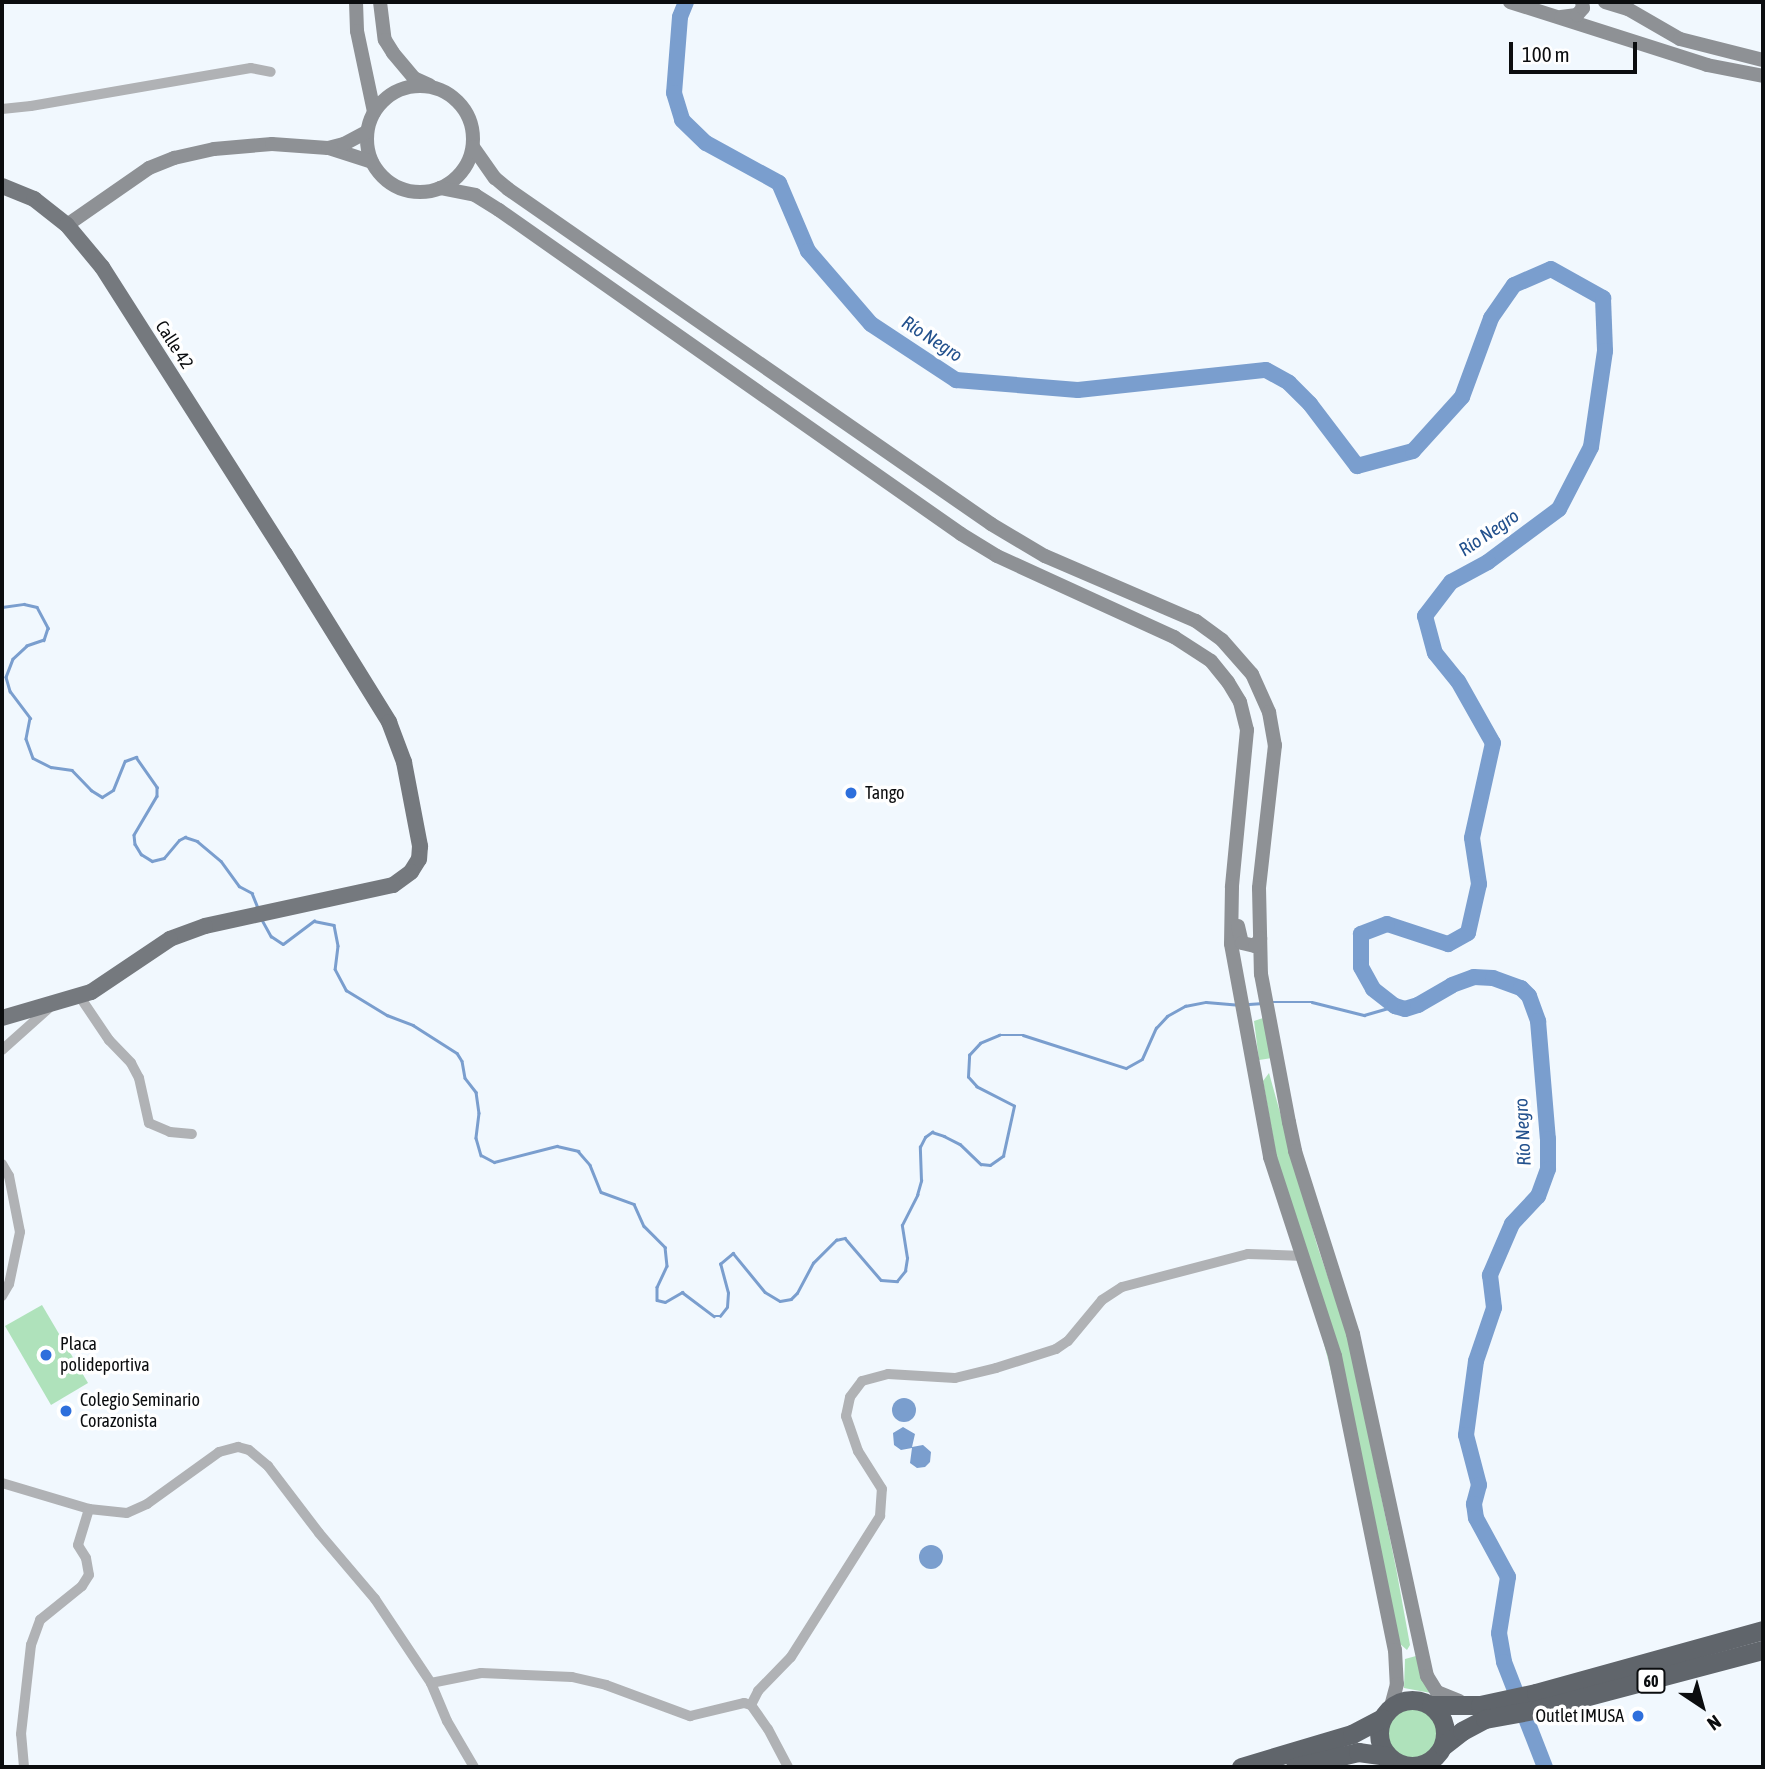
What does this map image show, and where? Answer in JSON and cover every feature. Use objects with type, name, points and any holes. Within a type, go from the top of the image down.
[{"type":"highway","name":"60","points":[[1537,1701],[1763,1630]]},
{"type":"highway","name":"60","points":[[1241,1767],[1352,1734],[1408,1700],[1432,1706],[1479,1710],[1537,1701],[1763,1650]]},
{"type":"highway","points":[[1432,1706],[1445,1727],[1443,1746]]},
{"type":"highway","name":"60","points":[[1296,1767],[1358,1752],[1388,1756],[1401,1765],[1417,1767],[1430,1761],[1462,1731],[1479,1710]]},
{"type":"highway","points":[[1386,1712],[1379,1741],[1388,1756]]},
{"type":"main road","points":[[356,2],[357,31],[374,112]]},
{"type":"main road","points":[[380,2],[385,40],[393,54],[414,78],[451,95],[465,109],[473,127],[473,147],[463,172],[440,188],[425,192],[394,186],[381,176],[372,162],[368,132],[374,112],[383,102],[406,88],[433,87]]},
{"type":"main road","points":[[1510,2],[1707,65],[1763,76]]},
{"type":"main road","points":[[1560,17],[1577,15],[1583,8],[1582,2]]},
{"type":"main road","points":[[1605,2],[1628,9],[1680,38],[1763,60]]},
{"type":"main road","points":[[328,148],[344,144],[368,132]]},
{"type":"main road","points":[[67,225],[149,168],[174,158],[214,149],[272,144],[328,148],[372,162]]},
{"type":"main road","points":[[473,147],[495,178],[508,189],[991,524],[1045,556],[1196,621],[1222,640],[1252,674],[1269,712],[1275,745],[1259,888],[1261,974],[1295,1151],[1353,1334],[1418,1643],[1431,1685],[1443,1696],[1479,1710]]},
{"type":"main road","name":"Calle 42","points":[[2,186],[34,199],[67,225],[102,267],[285,554],[389,722],[404,762],[420,846],[416,865],[399,883],[205,926],[170,939],[105,985],[80,997],[2,1018]]},
{"type":"main road","points":[[440,188],[475,195],[499,210],[997,556],[1174,637],[1211,661],[1240,702],[1247,730],[1233,876],[1231,944],[1270,1157],[1335,1356],[1395,1650],[1397,1684],[1386,1712]]},
{"type":"main road","points":[[1233,876],[1237,891],[1239,937],[1248,946],[1255,946],[1260,939]]},
{"type":"main road","points":[[1254,1075],[1264,1066],[1273,1073],[1280,1108],[1289,1122]]},
{"type":"main road","points":[[1395,1650],[1410,1654],[1418,1643]]},
{"type":"street","points":[[2,108],[31,106],[251,68],[271,72]]},
{"type":"street","points":[[80,997],[109,1040],[131,1063],[139,1078],[149,1123],[170,1132],[191,1133]]},
{"type":"street","points":[[2,1050],[54,1004]]},
{"type":"street","points":[[2,1164],[9,1176],[20,1232],[9,1284],[2,1296]]},
{"type":"street","points":[[751,1704],[758,1691],[791,1657],[880,1516],[882,1489],[858,1451],[846,1416],[850,1397],[862,1381],[888,1374],[955,1378],[996,1368],[1056,1349],[1068,1341],[1102,1300],[1122,1287],[1248,1254],[1304,1256]]},
{"type":"street","points":[[2,1483],[89,1509],[127,1513],[147,1504],[219,1452],[238,1447],[249,1450],[268,1466],[319,1534],[375,1599],[431,1683],[447,1721],[474,1767]]},
{"type":"street","points":[[24,1767],[22,1734],[31,1645],[40,1620],[82,1586],[89,1575],[86,1558],[78,1545],[89,1509]]},
{"type":"street","points":[[431,1683],[481,1673],[511,1672],[572,1677],[606,1685],[690,1716],[735,1703],[751,1704]]},
{"type":"street","points":[[751,1704],[777,1744],[788,1767]]},
{"type":"green space","points":[[1263,1018],[1272,1058],[1259,1060],[1254,1021]]},
{"type":"green space","points":[[1269,1073],[1317,1245],[1348,1336],[1396,1568],[1410,1645],[1407,1650],[1400,1644],[1276,1154],[1263,1081]]},
{"type":"green space","name":"Placa polideportiva","points":[[42,1305],[88,1383],[51,1405],[5,1326]]},
{"type":"green space","points":[[1416,1656],[1431,1693],[1404,1688],[1405,1659]]},
{"type":"green space","points":[[1412,1708],[1422,1710],[1430,1716],[1436,1724],[1436,1744],[1430,1752],[1422,1758],[1412,1760],[1402,1758],[1394,1752],[1388,1744],[1386,1734],[1388,1724],[1394,1716],[1402,1710]]},
{"type":"water","points":[[904,1398],[912,1402],[916,1410],[912,1418],[904,1422],[896,1418],[892,1410],[896,1402]]},
{"type":"water","points":[[903,1427],[915,1434],[912,1447],[923,1445],[931,1452],[930,1462],[925,1467],[917,1468],[910,1463],[912,1448],[901,1450],[894,1445],[893,1433]]},
{"type":"water","points":[[931,1545],[939,1549],[943,1557],[939,1565],[931,1569],[923,1565],[919,1557],[923,1549]]},
{"type":"waterway","name":"Río Negro","points":[[686,2],[680,17],[674,93],[682,120],[706,143],[779,183],[808,251],[871,324],[956,380],[1078,390],[1266,370],[1289,383],[1310,404],[1357,466],[1413,451],[1462,397],[1491,318],[1514,285],[1551,269],[1603,298],[1605,351],[1591,447],[1559,509],[1488,562],[1451,582],[1425,616],[1435,653],[1458,681],[1493,743],[1472,838],[1479,884],[1468,933],[1448,944],[1387,924],[1361,934],[1361,967],[1373,989],[1395,1006],[1405,1009],[1418,1005],[1452,985],[1474,977],[1493,978],[1521,988],[1529,996],[1538,1021],[1548,1169],[1538,1196],[1512,1224],[1490,1275],[1494,1308],[1476,1361],[1466,1435],[1479,1485],[1474,1504],[1476,1518],[1508,1577],[1499,1633],[1504,1662],[1545,1767]]},
{"type":"waterway","points":[[2,607],[24,604],[37,607],[48,628],[44,640],[27,646],[13,659],[6,677],[10,691],[30,718],[26,739],[33,758],[51,767],[72,770],[91,790],[102,797],[113,790],[125,761],[136,757],[157,787],[157,796],[134,835],[135,844],[141,854],[152,861],[164,858],[179,840],[185,837],[197,841],[221,861],[239,886],[252,893],[258,908]]},
{"type":"waterway","points":[[261,918],[271,936],[283,944],[314,921],[334,925],[338,946],[335,969],[346,990],[387,1015],[413,1025],[457,1053],[462,1061],[465,1078],[476,1092],[479,1113],[476,1138],[481,1155],[494,1162],[557,1146],[578,1151],[590,1165],[601,1192],[634,1204],[644,1226],[665,1247],[667,1266],[657,1287],[657,1300],[665,1302],[682,1292],[714,1316],[720,1316],[727,1307],[728,1293],[720,1264],[733,1253],[765,1292],[780,1301],[791,1299],[813,1263],[836,1240],[845,1238],[881,1280],[897,1281],[905,1271],[907,1258],[902,1225],[921,1181],[920,1147],[925,1137],[932,1132],[944,1136],[960,1144],[981,1164],[990,1165],[1003,1156],[1014,1106],[977,1087],[968,1077],[969,1055],[980,1043],[999,1035],[1023,1035],[1126,1068],[1142,1059],[1156,1028],[1167,1016],[1185,1006],[1206,1002],[1238,1005]]},
{"type":"waterway","points":[[1273,1002],[1312,1002],[1364,1015],[1395,1006]]},
{"type":"waterway","points":[[1249,1004],[1263,1003]]},
{"type":"place","name":"Tango","points":[[851,793]]},
{"type":"place","name":"Placa polideportiva","points":[[46,1355]]},
{"type":"place","name":"Colegio Seminario Corazonista","points":[[66,1411]]},
{"type":"place","name":"Outlet IMUSA","points":[[1638,1716]]}]
